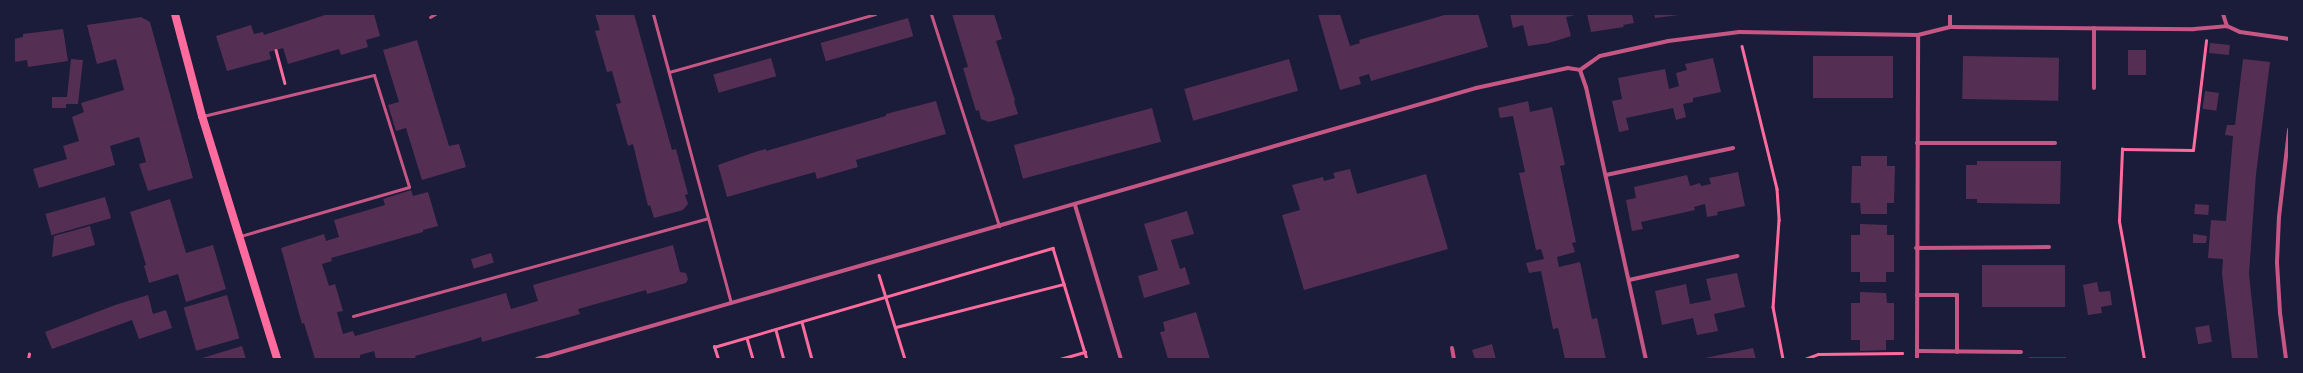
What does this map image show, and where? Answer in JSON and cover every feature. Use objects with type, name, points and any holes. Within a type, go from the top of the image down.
[{"type":"main road","points":[[175,14],[202,116],[238,237],[277,359]]},
{"type":"street","points":[[1950,14],[1950,27]]},
{"type":"street","points":[[2224,14],[2227,26]]},
{"type":"street","points":[[537,359],[1476,88],[1568,68],[1580,70],[1600,56],[1668,41],[1739,32],[1918,35],[1950,27],[2207,28],[2227,26],[2240,32],[2289,39]]},
{"type":"street","points":[[2094,28],[2094,88]]},
{"type":"street","points":[[1917,359],[1916,248],[1918,35]]},
{"type":"street","points":[[1580,70],[1586,87],[1646,359]]},
{"type":"street","points":[[2286,359],[2280,313],[2277,262],[2279,217],[2289,130]]},
{"type":"street","points":[[1917,143],[2055,143]]},
{"type":"street","points":[[1606,175],[1733,148]]},
{"type":"street","points":[[1074,205],[1121,359]]},
{"type":"street","points":[[1916,248],[2049,247]]},
{"type":"street","points":[[1629,280],[1737,256]]},
{"type":"street","points":[[1917,295],[1957,295],[1957,352]]},
{"type":"street","points":[[1452,348],[1454,359]]},
{"type":"street","points":[[1917,352],[2021,352]]},
{"type":"lane","points":[[430,17],[435,14]]},
{"type":"lane","points":[[653,14],[731,303]]},
{"type":"lane","points":[[669,72],[875,14]]},
{"type":"lane","points":[[931,14],[1000,226]]},
{"type":"lane","points":[[202,116],[374,75],[408,187],[238,237]]},
{"type":"lane","points":[[353,316],[708,218]]},
{"type":"path","points":[[2144,359],[2119,221],[2122,149],[2193,150],[2207,28]]},
{"type":"path","points":[[1739,32],[1777,189],[1779,220],[1773,308],[1783,359]]},
{"type":"path","points":[[276,50],[288,95]]},
{"type":"path","points":[[718,359],[714,347],[1053,248],[1087,359]]},
{"type":"path","points":[[875,261],[896,327],[904,359]]},
{"type":"path","points":[[896,327],[1064,284]]},
{"type":"path","points":[[802,322],[812,359]]},
{"type":"path","points":[[776,330],[784,359]]},
{"type":"path","points":[[747,338],[753,359]]},
{"type":"path","points":[[1060,359],[1085,352]]},
{"type":"path","points":[[1805,359],[1818,354],[1917,352]]},
{"type":"path","points":[[28,359],[29,354]]},
{"type":"building","points":[[328,14],[374,14],[380,36],[366,40],[368,47],[341,55],[339,49],[288,64],[283,48],[269,52],[271,59],[227,71],[216,36],[251,25],[254,34],[263,32],[264,35]]},
{"type":"building","points":[[595,14],[634,14],[672,150],[676,149],[688,194],[685,195],[688,204],[683,210],[654,218],[650,205],[648,206],[633,144],[628,146],[616,104],[621,103],[612,71],[607,72],[595,31],[600,30]]},
{"type":"building","points":[[952,14],[994,14],[1002,39],[996,41],[1018,114],[989,122],[981,119],[979,110],[976,111],[963,68],[968,67]]},
{"type":"building","points":[[1318,14],[1340,14],[1350,46],[1360,43],[1359,40],[1448,14],[1478,14],[1488,47],[1371,81],[1369,74],[1359,77],[1361,84],[1340,90]]},
{"type":"building","points":[[1510,14],[1575,15],[1566,17],[1571,36],[1549,43],[1528,46],[1523,25],[1513,28]]},
{"type":"building","points":[[1587,14],[1632,14],[1634,23],[1623,25],[1624,27],[1591,32]]},
{"type":"building","points":[[1654,14],[1679,14],[1679,15],[1655,18]]},
{"type":"building","points":[[141,17],[150,22],[193,178],[148,191],[139,164],[146,162],[139,137],[110,146],[115,165],[39,188],[33,169],[67,159],[63,146],[79,141],[72,117],[84,112],[81,103],[124,90],[116,59],[97,64],[87,25]]},
{"type":"building","points":[[908,18],[913,36],[826,61],[821,43]]},
{"type":"building","points":[[63,29],[68,61],[28,67],[27,60],[14,62],[14,39],[23,37],[23,34]]},
{"type":"building","points":[[417,40],[449,146],[459,144],[466,167],[422,180],[406,128],[396,131],[388,105],[399,102],[383,50]]},
{"type":"building","points":[[2210,43],[2230,45],[2229,55],[2209,53]]},
{"type":"building","points":[[2128,50],[2146,50],[2146,75],[2128,75]]},
{"type":"building","points":[[1813,56],[1893,56],[1893,98],[1813,98]]},
{"type":"building","points":[[1963,56],[2059,58],[2058,101],[1962,99]]},
{"type":"building","points":[[771,58],[776,76],[719,93],[713,75]]},
{"type":"building","points":[[1713,58],[1721,92],[1693,98],[1693,102],[1683,104],[1686,117],[1676,120],[1673,108],[1626,118],[1629,130],[1619,132],[1612,101],[1622,99],[1618,78],[1665,69],[1669,89],[1679,86],[1676,73],[1687,70],[1685,64]]},
{"type":"building","points":[[71,59],[83,60],[78,104],[66,104],[66,108],[52,108],[52,97],[67,97]]},
{"type":"building","points":[[1289,59],[1298,91],[1193,121],[1184,89]]},
{"type":"building","points":[[2243,59],[2270,62],[2256,174],[2249,274],[2258,359],[2232,359],[2222,274],[2223,259],[2208,258],[2211,220],[2226,221],[2233,136],[2225,135],[2227,125],[2235,125]]},
{"type":"building","points":[[2205,91],[2219,93],[2216,111],[2202,109]]},
{"type":"building","points":[[936,101],[946,134],[856,160],[858,167],[817,179],[815,172],[727,197],[718,165],[755,152],[766,149],[766,151],[886,116],[886,114]]},
{"type":"building","points":[[1528,101],[1530,112],[1552,107],[1565,165],[1560,166],[1576,242],[1572,243],[1575,252],[1557,257],[1559,267],[1580,262],[1592,319],[1597,318],[1606,359],[1565,359],[1558,328],[1553,329],[1541,271],[1529,273],[1526,263],[1544,259],[1541,249],[1536,250],[1519,173],[1525,172],[1513,116],[1500,118],[1498,108]]},
{"type":"building","points":[[1152,108],[1161,142],[1023,179],[1014,145]]},
{"type":"building","points":[[1861,156],[1887,156],[1887,166],[1895,166],[1894,203],[1887,203],[1887,214],[1861,214],[1860,203],[1851,203],[1852,166],[1861,166]]},
{"type":"building","points":[[1977,161],[2061,161],[2060,204],[1977,203],[1977,199],[1966,199],[1966,165],[1977,165]]},
{"type":"building","points":[[1350,169],[1357,194],[1426,174],[1448,249],[1304,290],[1282,215],[1300,210],[1292,185],[1323,177],[1324,181],[1335,178],[1333,173]]},
{"type":"building","points":[[1738,172],[1745,206],[1717,212],[1718,215],[1707,217],[1705,204],[1694,207],[1695,210],[1641,222],[1643,229],[1632,231],[1626,200],[1636,198],[1634,187],[1687,175],[1690,186],[1700,183],[1701,186],[1711,184],[1709,178]]},
{"type":"building","points":[[411,190],[413,196],[428,192],[438,226],[423,230],[423,232],[331,258],[332,261],[322,264],[329,286],[335,284],[343,311],[337,312],[343,334],[353,331],[355,336],[506,293],[511,309],[538,301],[533,285],[673,245],[680,272],[686,273],[688,279],[686,283],[647,294],[646,290],[578,309],[580,314],[482,342],[481,337],[415,356],[416,359],[376,359],[374,351],[360,355],[360,359],[315,359],[304,323],[302,324],[281,248],[324,234],[326,241],[339,237],[334,220],[385,205],[383,199]]},
{"type":"building","points":[[105,197],[111,218],[51,235],[45,214]]},
{"type":"building","points":[[170,199],[186,253],[213,245],[226,289],[186,302],[178,274],[149,283],[144,266],[146,265],[130,212]]},
{"type":"building","points":[[2195,204],[2209,205],[2208,215],[2194,214]]},
{"type":"building","points":[[1187,211],[1194,234],[1171,240],[1180,269],[1185,267],[1190,284],[1144,298],[1138,276],[1158,270],[1144,224]]},
{"type":"building","points":[[1860,224],[1887,225],[1887,235],[1894,235],[1894,272],[1886,272],[1886,282],[1860,282],[1860,272],[1851,272],[1851,235],[1860,235]]},
{"type":"building","points":[[90,226],[95,245],[52,257],[54,236]]},
{"type":"building","points":[[2193,234],[2207,236],[2206,243],[2193,243]]},
{"type":"building","points":[[491,253],[494,263],[474,269],[471,259]]},
{"type":"building","points":[[1982,265],[2065,265],[2065,307],[1982,307]]},
{"type":"building","points":[[1737,273],[1745,307],[1714,314],[1718,331],[1697,335],[1693,318],[1662,325],[1655,291],[1686,284],[1690,304],[1711,300],[1706,279]]},
{"type":"building","points":[[2097,282],[2099,292],[2110,291],[2112,305],[2101,307],[2102,313],[2088,315],[2083,285]]},
{"type":"building","points":[[1860,292],[1886,293],[1887,303],[1894,303],[1894,340],[1886,340],[1886,350],[1860,351],[1860,340],[1851,340],[1851,303],[1860,303]]},
{"type":"building","points":[[148,295],[153,314],[166,310],[172,328],[139,339],[132,320],[52,349],[45,332],[115,305]]},
{"type":"building","points":[[227,295],[239,338],[196,351],[184,307]]},
{"type":"building","points":[[1196,312],[1210,359],[1168,359],[1160,332],[1165,331],[1163,322]]},
{"type":"building","points":[[2209,325],[2212,342],[2198,344],[2195,327]]},
{"type":"building","points":[[1492,344],[1496,359],[1475,359],[1472,350]]},
{"type":"building","points":[[242,346],[246,359],[199,359]]},
{"type":"building","points":[[1753,348],[1756,359],[1705,359],[1705,358]]},
{"type":"building","points":[[2029,357],[2066,357],[2066,359],[2029,359]]}]
